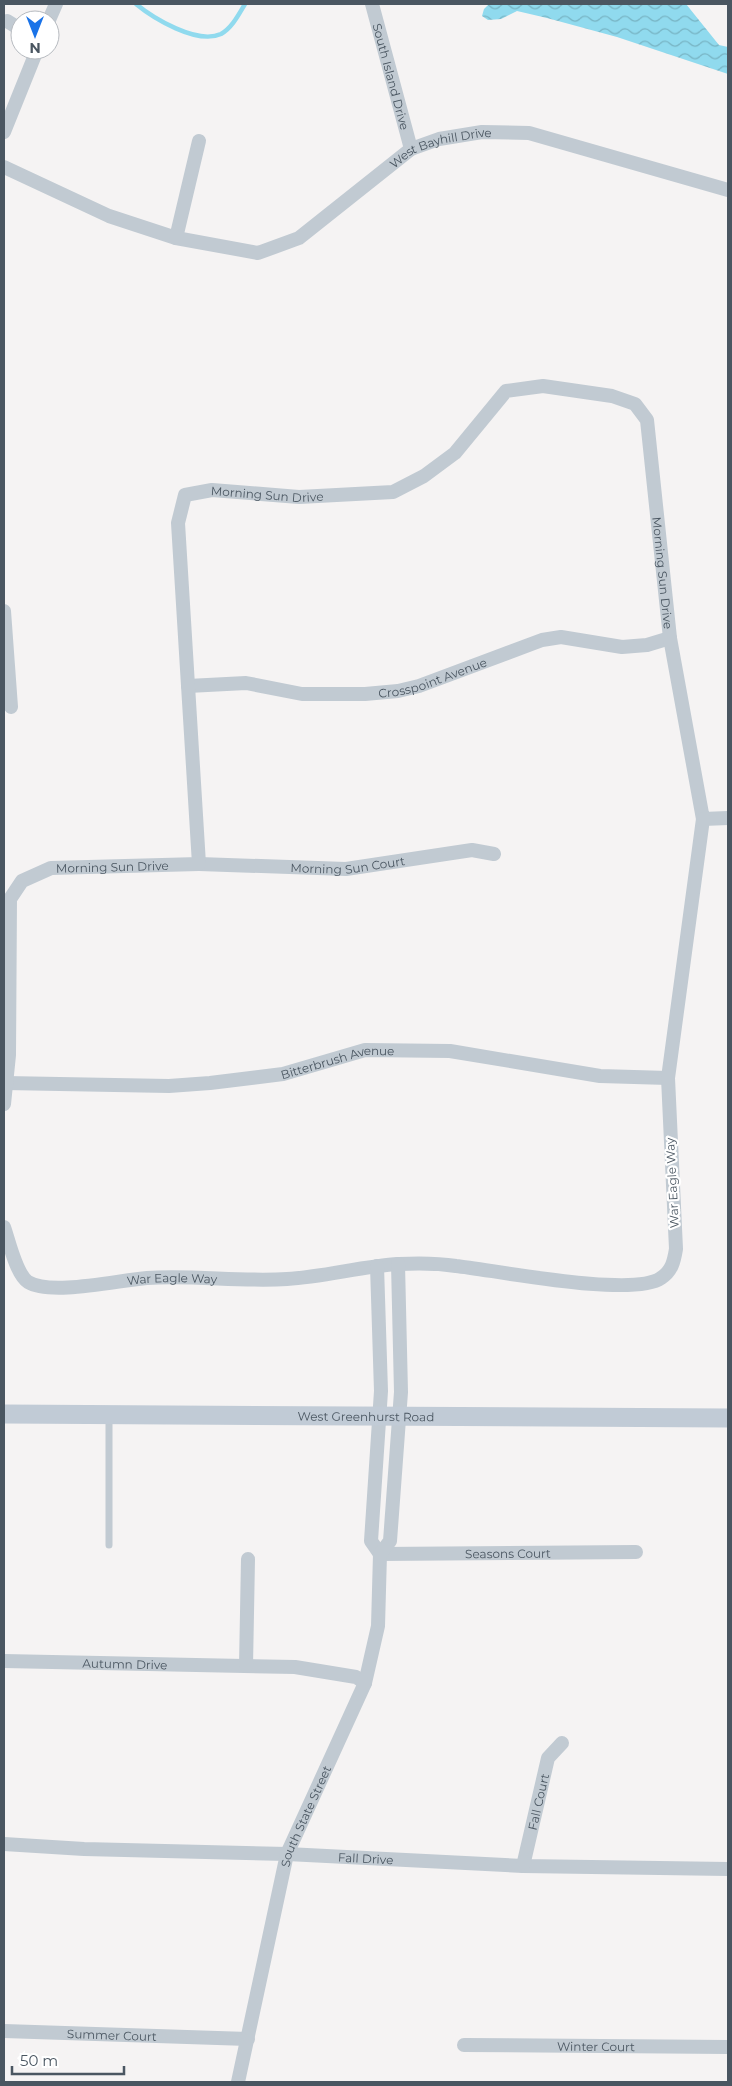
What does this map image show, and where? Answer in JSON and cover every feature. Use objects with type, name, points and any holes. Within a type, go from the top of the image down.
[{"type":"main road","name":"West Greenhurst Road","points":[[4,1414],[728,1418]]},
{"type":"street","name":"South Island Drive","points":[[372,4],[411,149]]},
{"type":"street","points":[[4,132],[33,60]]},
{"type":"street","name":"West Bayhill Drive","points":[[4,167],[109,216],[176,238],[258,254],[299,238],[411,149],[439,139],[482,132],[529,133],[728,190]]},
{"type":"street","points":[[176,238],[199,141]]},
{"type":"street","name":"Morning Sun Drive","points":[[4,1104],[9,1055],[10,899],[22,880],[51,868],[199,864],[178,523],[186,495],[212,490],[299,497],[393,492],[424,476],[455,453],[506,390],[543,386],[620,399],[635,404],[647,420],[670,638],[703,819]]},
{"type":"street","points":[[4,611],[11,707]]},
{"type":"street","name":"Crosspoint Avenue","points":[[188,686],[246,682],[302,694],[364,694],[398,691],[419,686],[542,640],[561,637],[622,647],[647,645],[670,638]]},
{"type":"street","points":[[703,819],[728,818]]},
{"type":"street","name":"War Eagle Way","points":[[4,1227],[18,1268],[26,1280],[38,1286],[55,1288],[149,1278],[288,1279],[398,1264],[455,1266],[559,1281],[601,1284],[635,1284],[660,1279],[674,1263],[676,1249],[668,1078],[703,819]]},
{"type":"street","name":"Morning Sun Court","points":[[199,864],[346,869],[472,850],[494,854]]},
{"type":"street","name":"Bitterbrush Avenue","points":[[5,1083],[169,1086],[210,1083],[283,1074],[365,1050],[450,1052],[600,1076],[668,1078]]},
{"type":"street","points":[[398,1264],[401,1392],[399,1416]]},
{"type":"street","points":[[377,1266],[381,1382],[379,1416]]},
{"type":"street","name":"South State Street","points":[[379,1416],[371,1542],[380,1554]]},
{"type":"street","name":"South State Street","points":[[238,2082],[287,1854],[364,1683],[378,1626],[380,1554],[390,1542],[399,1416]]},
{"type":"street","name":"Seasons Court","points":[[380,1554],[636,1552]]},
{"type":"street","points":[[246,1666],[248,1559]]},
{"type":"street","name":"Autumn Drive","points":[[4,1662],[294,1666],[356,1677],[364,1683]]},
{"type":"street","name":"Fall Court","points":[[523,1866],[548,1758],[562,1744]]},
{"type":"street","name":"Fall Drive","points":[[4,1844],[84,1849],[287,1854],[523,1866],[728,1869]]},
{"type":"street","name":"Summer Court","points":[[4,2031],[248,2039]]},
{"type":"street","name":"Winter Court","points":[[464,2045],[728,2047]]},
{"type":"lane","points":[[109,1414],[109,1545]]},
{"type":"water","points":[[489,4],[686,4],[719,45],[728,47],[728,74],[617,37],[517,11],[501,19],[488,20],[482,16],[484,9]]},
{"type":"waterway","points":[[136,4],[164,23],[200,36],[221,34],[229,28],[245,4]]}]
